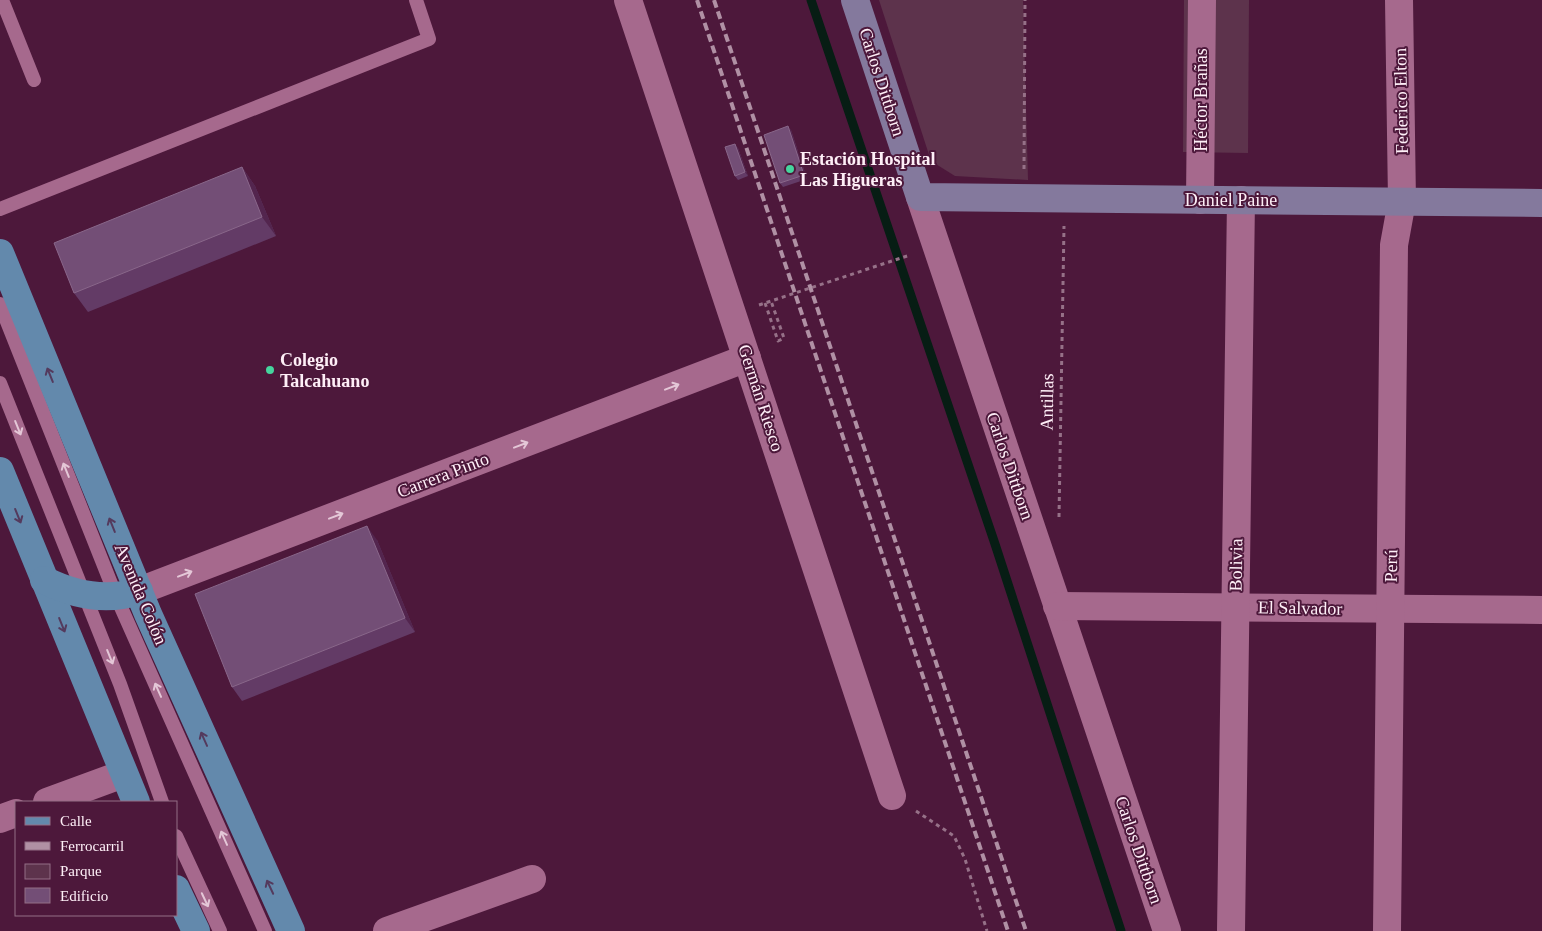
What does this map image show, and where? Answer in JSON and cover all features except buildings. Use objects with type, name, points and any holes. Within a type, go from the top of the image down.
[{"type":"main road","name":"Avenida Colón","points":[[0,252],[128,594],[291,931]]},
{"type":"main road","points":[[0,471],[136,801]]},
{"type":"main road","points":[[44,580],[64,590],[85,595],[128,594]]},
{"type":"main road","points":[[178,893],[196,931]]},
{"type":"street","name":"Germán Riesco","points":[[628,0],[892,796]]},
{"type":"street","name":"Carlos Dittborn","points":[[855,0],[1167,931]]},
{"type":"street","name":"Héctor Brañas","points":[[1200,200],[1202,0]]},
{"type":"street","name":"Federico Elton","points":[[1399,0],[1402,201]]},
{"type":"street","name":"Daniel Paine","points":[[920,197],[1542,202]]},
{"type":"street","name":"Bolivia","points":[[1231,931],[1241,200]]},
{"type":"street","name":"Perú","points":[[1387,931],[1394,245],[1402,201]]},
{"type":"street","name":"Carrera Pinto","points":[[128,594],[747,358]]},
{"type":"street","name":"El Salvador","points":[[1058,606],[1542,610]]},
{"type":"street","points":[[50,801],[123,774]]},
{"type":"street","points":[[0,820],[15,814]]},
{"type":"street","points":[[387,931],[532,878]]},
{"type":"lane","points":[[2,0],[34,80]]},
{"type":"lane","points":[[0,209],[429,39],[416,0]]},
{"type":"lane","points":[[0,304],[128,594],[265,931]]},
{"type":"lane","points":[[0,383],[132,715],[162,801]]},
{"type":"lane","points":[[178,840],[220,931]]},
{"type":"path","points":[[1023,198],[1025,0]]},
{"type":"path","name":"Antillas","points":[[1059,526],[1064,198]]},
{"type":"path","points":[[771,301],[784,338],[778,340],[765,303],[771,301],[891,261],[913,254]]},
{"type":"path","points":[[892,796],[954,836],[965,859],[987,931]]},
{"type":"green space","points":[[879,0],[1023,0],[1028,180],[955,176],[931,161]]},
{"type":"green space","points":[[1184,0],[1249,0],[1248,153],[1183,152]]},
{"type":"waterway","points":[[811,0],[995,544],[1121,931]]},
{"type":"railway","points":[[697,0],[1008,931]]},
{"type":"railway","points":[[714,0],[1026,931]]},
{"type":"place","name":"Estación Hospital Las Higueras","points":[[790,169]]},
{"type":"place","name":"Colegio Talcahuano","points":[[270,370]]}]
